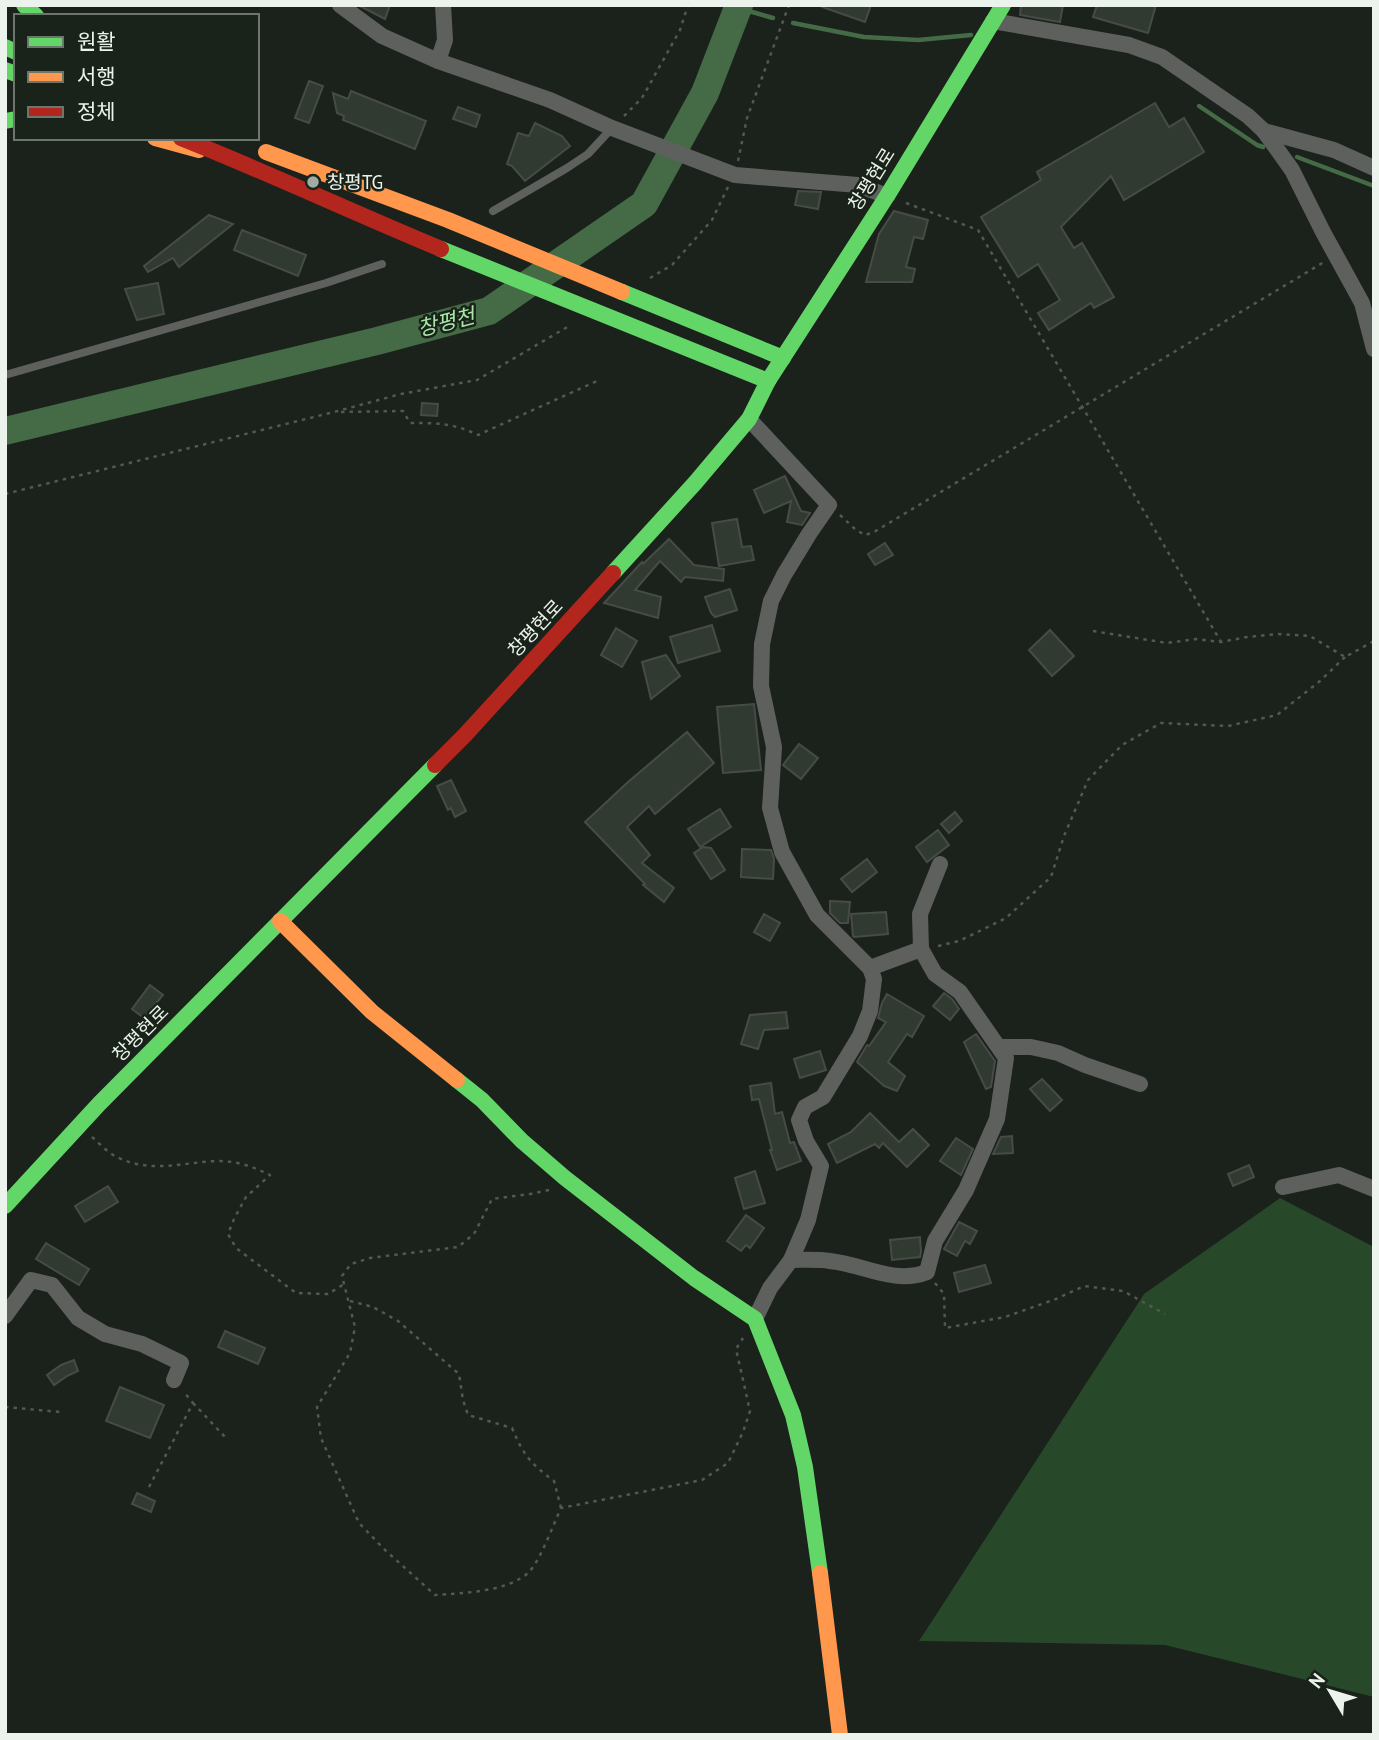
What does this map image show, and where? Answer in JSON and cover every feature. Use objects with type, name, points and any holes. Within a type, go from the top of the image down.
[{"type":"main road","name":"창평현로","points":[[5,1206],[78,1126],[465,735],[695,483],[749,419],[768,381],[887,196],[1003,5]]},
{"type":"main road","points":[[162,140],[244,163]]},
{"type":"main road","points":[[186,140],[397,231],[768,381]]},
{"type":"main road","points":[[251,147],[448,220],[783,358]]},
{"type":"main road","points":[[280,920],[372,1012],[482,1100],[522,1141],[573,1184],[694,1278],[755,1319],[793,1415],[805,1467],[839,1735]]},
{"type":"street","points":[[340,5],[382,36],[438,61],[550,100],[612,128],[729,172],[858,185],[887,196]]},
{"type":"street","points":[[438,61],[444,40],[443,5]]},
{"type":"street","points":[[993,21],[1129,45],[1162,57],[1248,116],[1264,131],[1292,170],[1362,303],[1374,349]]},
{"type":"street","points":[[1264,131],[1335,150],[1374,168]]},
{"type":"street","points":[[749,419],[830,505],[809,534],[771,601],[762,644],[761,686],[774,747],[770,808],[782,852],[817,915],[870,968],[874,979],[870,1011],[860,1036],[823,1097],[805,1107],[799,1120],[806,1140],[821,1166],[808,1220],[792,1260],[770,1288],[755,1319]]},
{"type":"street","points":[[792,1260],[832,1261],[880,1273],[916,1276],[927,1272],[935,1241],[966,1191],[998,1119],[1006,1058],[960,992],[935,974],[921,949],[920,914],[940,864]]},
{"type":"street","points":[[870,968],[921,949]]},
{"type":"street","points":[[999,1047],[1031,1047],[1058,1053],[1140,1084]]},
{"type":"street","points":[[1283,1187],[1339,1175],[1374,1189]]},
{"type":"street","points":[[5,1316],[30,1280],[52,1285],[78,1318],[105,1334],[142,1344],[181,1363],[174,1380]]},
{"type":"lane","points":[[493,211],[588,154],[612,128]]},
{"type":"lane","points":[[5,375],[326,283],[382,264]]},
{"type":"path","points":[[612,128],[642,98],[680,30],[688,5]]},
{"type":"path","points":[[649,279],[672,265],[712,220],[789,5]]},
{"type":"path","points":[[887,196],[978,230],[1221,642]]},
{"type":"path","points":[[830,505],[856,530],[865,535],[874,532],[1335,256]]},
{"type":"path","points":[[5,494],[401,394],[477,380],[569,326]]},
{"type":"path","points":[[334,412],[403,411],[410,423],[448,424],[478,435],[597,380]]},
{"type":"path","points":[[1093,631],[1167,643],[1196,639],[1221,642],[1278,634],[1310,636],[1345,657]]},
{"type":"path","points":[[921,949],[959,941],[1006,918],[1051,877],[1064,836],[1088,780],[1122,745],[1161,723],[1228,726],[1277,715],[1345,657],[1374,640]]},
{"type":"path","points":[[78,1126],[116,1157],[134,1163],[159,1167],[220,1161],[250,1166],[270,1175],[246,1197],[234,1219],[228,1234],[236,1248],[296,1293],[328,1294],[344,1284]]},
{"type":"path","points":[[348,1300],[373,1307],[398,1321],[459,1374],[468,1415],[512,1428],[521,1450],[534,1466],[554,1481],[561,1508],[530,1571],[507,1585],[472,1592],[435,1595],[385,1550],[359,1523],[321,1438],[317,1407],[350,1353],[355,1327],[348,1300],[342,1276],[351,1264],[370,1258],[458,1247],[474,1234],[492,1199],[573,1184]]},
{"type":"path","points":[[927,1272],[944,1294],[945,1328],[1005,1317],[1084,1286],[1122,1291],[1165,1314]]},
{"type":"path","points":[[561,1508],[702,1480],[728,1463],[750,1411],[736,1349],[755,1319]]},
{"type":"path","points":[[174,1380],[226,1438]]},
{"type":"path","points":[[149,1486],[193,1403]]},
{"type":"path","points":[[5,1407],[60,1412]]},
{"type":"green space","points":[[1280,1198],[1374,1247],[1374,1697],[1165,1645],[919,1641],[1144,1294]]},
{"type":"building","points":[[358,5],[390,5],[385,19]]},
{"type":"building","points":[[871,5],[865,22],[822,7]]},
{"type":"building","points":[[1021,5],[1063,5],[1060,22],[1020,15]]},
{"type":"building","points":[[1097,5],[1156,5],[1148,33],[1093,17]]},
{"type":"building","points":[[309,81],[323,86],[309,123],[295,118]]},
{"type":"building","points":[[351,91],[426,121],[415,149],[343,120],[344,116],[337,113],[333,93],[348,99]]},
{"type":"building","points":[[1155,103],[1169,127],[1184,118],[1204,152],[1124,200],[1111,176],[1061,227],[1074,248],[1082,243],[1114,297],[1094,308],[1091,303],[1049,330],[1038,313],[1060,300],[1038,264],[1018,277],[981,217],[1041,180],[1037,172]]},
{"type":"building","points":[[458,107],[480,115],[476,127],[453,119]]},
{"type":"building","points":[[535,123],[562,136],[570,146],[525,181],[507,164],[518,133],[529,136]]},
{"type":"building","points":[[798,191],[821,192],[818,209],[795,205]]},
{"type":"building","points":[[894,211],[928,220],[923,239],[914,237],[906,267],[915,269],[912,282],[866,282],[879,234]]},
{"type":"building","points":[[209,215],[233,224],[179,267],[173,258],[148,272],[144,266]]},
{"type":"building","points":[[242,230],[306,255],[298,276],[234,250]]},
{"type":"building","points":[[158,283],[164,314],[137,320],[125,289]]},
{"type":"building","points":[[422,403],[438,404],[437,416],[421,415]]},
{"type":"building","points":[[785,476],[801,511],[810,513],[802,525],[787,522],[791,501],[764,513],[754,490]]},
{"type":"building","points":[[737,519],[742,547],[751,546],[754,560],[719,566],[712,523]]},
{"type":"building","points":[[669,539],[694,565],[724,569],[723,581],[685,577],[681,582],[660,561],[635,590],[661,597],[658,618],[604,603],[642,562],[643,564]]},
{"type":"building","points":[[885,543],[893,555],[875,565],[868,554]]},
{"type":"building","points":[[730,589],[737,610],[715,617],[705,597]]},
{"type":"building","points":[[712,625],[720,651],[678,663],[670,637]]},
{"type":"building","points":[[616,628],[637,641],[622,667],[601,655]]},
{"type":"building","points":[[1050,630],[1074,656],[1052,676],[1029,650]]},
{"type":"building","points":[[666,655],[680,676],[651,699],[642,662]]},
{"type":"building","points":[[754,704],[761,770],[723,773],[717,707]]},
{"type":"building","points":[[687,732],[714,763],[655,814],[649,806],[627,827],[650,855],[642,863],[674,888],[664,902],[643,885],[645,884],[585,822]]},
{"type":"building","points":[[799,744],[818,758],[801,779],[783,765]]},
{"type":"building","points":[[451,780],[466,811],[455,817],[451,808],[448,810],[437,786]]},
{"type":"building","points":[[720,809],[731,827],[700,847],[688,829]]},
{"type":"building","points":[[955,812],[962,821],[949,833],[941,824]]},
{"type":"building","points":[[938,830],[949,845],[927,862],[916,847]]},
{"type":"building","points":[[703,847],[711,848],[725,870],[711,879],[694,853]]},
{"type":"building","points":[[742,849],[771,850],[774,859],[773,879],[741,877]]},
{"type":"building","points":[[867,859],[877,872],[852,892],[841,879]]},
{"type":"building","points":[[830,901],[850,902],[848,923],[840,923],[830,913]]},
{"type":"building","points":[[886,912],[888,934],[853,936],[851,914]]},
{"type":"building","points":[[764,914],[780,923],[770,941],[754,932]]},
{"type":"building","points":[[150,985],[163,995],[144,1018],[132,1009]]},
{"type":"building","points":[[944,993],[959,1009],[950,1020],[933,1006]]},
{"type":"building","points":[[887,994],[924,1016],[912,1037],[907,1034],[888,1062],[905,1076],[897,1091],[884,1086],[857,1062],[886,1022],[878,1018]]},
{"type":"building","points":[[786,1012],[788,1028],[764,1030],[758,1049],[741,1044],[750,1015]]},
{"type":"building","points":[[976,1034],[995,1061],[991,1087],[986,1089],[964,1042]]},
{"type":"building","points":[[820,1051],[826,1070],[800,1078],[794,1059]]},
{"type":"building","points":[[1042,1079],[1062,1100],[1050,1111],[1030,1089]]},
{"type":"building","points":[[771,1083],[775,1114],[782,1112],[790,1143],[794,1142],[801,1161],[777,1170],[759,1099],[752,1100],[750,1086]]},
{"type":"building","points":[[870,1113],[899,1142],[913,1129],[929,1145],[907,1167],[883,1143],[879,1148],[875,1144],[837,1163],[828,1144],[851,1132]]},
{"type":"building","points":[[1012,1136],[1013,1153],[993,1154],[1001,1137]]},
{"type":"building","points":[[956,1138],[973,1149],[961,1175],[940,1161]]},
{"type":"building","points":[[1249,1165],[1254,1177],[1233,1186],[1228,1174]]},
{"type":"building","points":[[755,1171],[765,1203],[744,1209],[735,1178]]},
{"type":"building","points":[[108,1186],[118,1202],[85,1222],[75,1206]]},
{"type":"building","points":[[746,1215],[764,1228],[750,1248],[746,1245],[741,1251],[727,1241]]},
{"type":"building","points":[[959,1222],[977,1231],[970,1244],[965,1241],[957,1256],[944,1249]]},
{"type":"building","points":[[920,1237],[920,1257],[892,1260],[890,1240]]},
{"type":"building","points":[[46,1243],[89,1269],[79,1285],[36,1259]]},
{"type":"building","points":[[985,1265],[991,1283],[959,1292],[954,1273]]},
{"type":"building","points":[[225,1331],[265,1348],[258,1364],[218,1347]]},
{"type":"building","points":[[74,1360],[78,1371],[54,1385],[47,1375]]},
{"type":"building","points":[[120,1387],[164,1405],[150,1438],[106,1421]]},
{"type":"building","points":[[137,1493],[155,1501],[151,1512],[132,1504]]},
{"type":"waterway","name":"창평천","points":[[5,431],[377,341],[489,311],[644,204],[705,93],[739,5]]},
{"type":"waterway","points":[[738,8],[773,18]]},
{"type":"waterway","points":[[793,23],[864,37],[918,40],[971,35]]},
{"type":"waterway","points":[[1199,106],[1263,147]]},
{"type":"waterway","points":[[1297,157],[1374,186]]},
{"type":"traffic: fast","points":[[24,5],[34,14]]},
{"type":"traffic: fast","points":[[613,573],[749,419],[768,381],[887,196],[1003,5]]},
{"type":"traffic: fast","points":[[5,47],[14,51]]},
{"type":"traffic: fast","points":[[5,70],[14,73]]},
{"type":"traffic: fast","points":[[5,121],[14,119]]},
{"type":"traffic: fast","points":[[441,249],[768,381]]},
{"type":"traffic: fast","points":[[622,292],[783,358]]},
{"type":"traffic: fast","points":[[5,1206],[99,1104],[435,765]]},
{"type":"traffic: fast","points":[[457,1080],[565,1178],[694,1278],[755,1319],[793,1415],[805,1467],[820,1573]]},
{"type":"traffic: slow","points":[[162,140],[199,150]]},
{"type":"traffic: slow","points":[[266,152],[448,220],[622,292]]},
{"type":"traffic: slow","points":[[280,921],[372,1012],[457,1080]]},
{"type":"traffic: slow","points":[[820,1573],[840,1735]]},
{"type":"traffic: jam","points":[[186,140],[441,249]]},
{"type":"traffic: jam","points":[[435,765],[613,573]]},
{"type":"place","name":"창평TG","points":[[313,182]]}]
